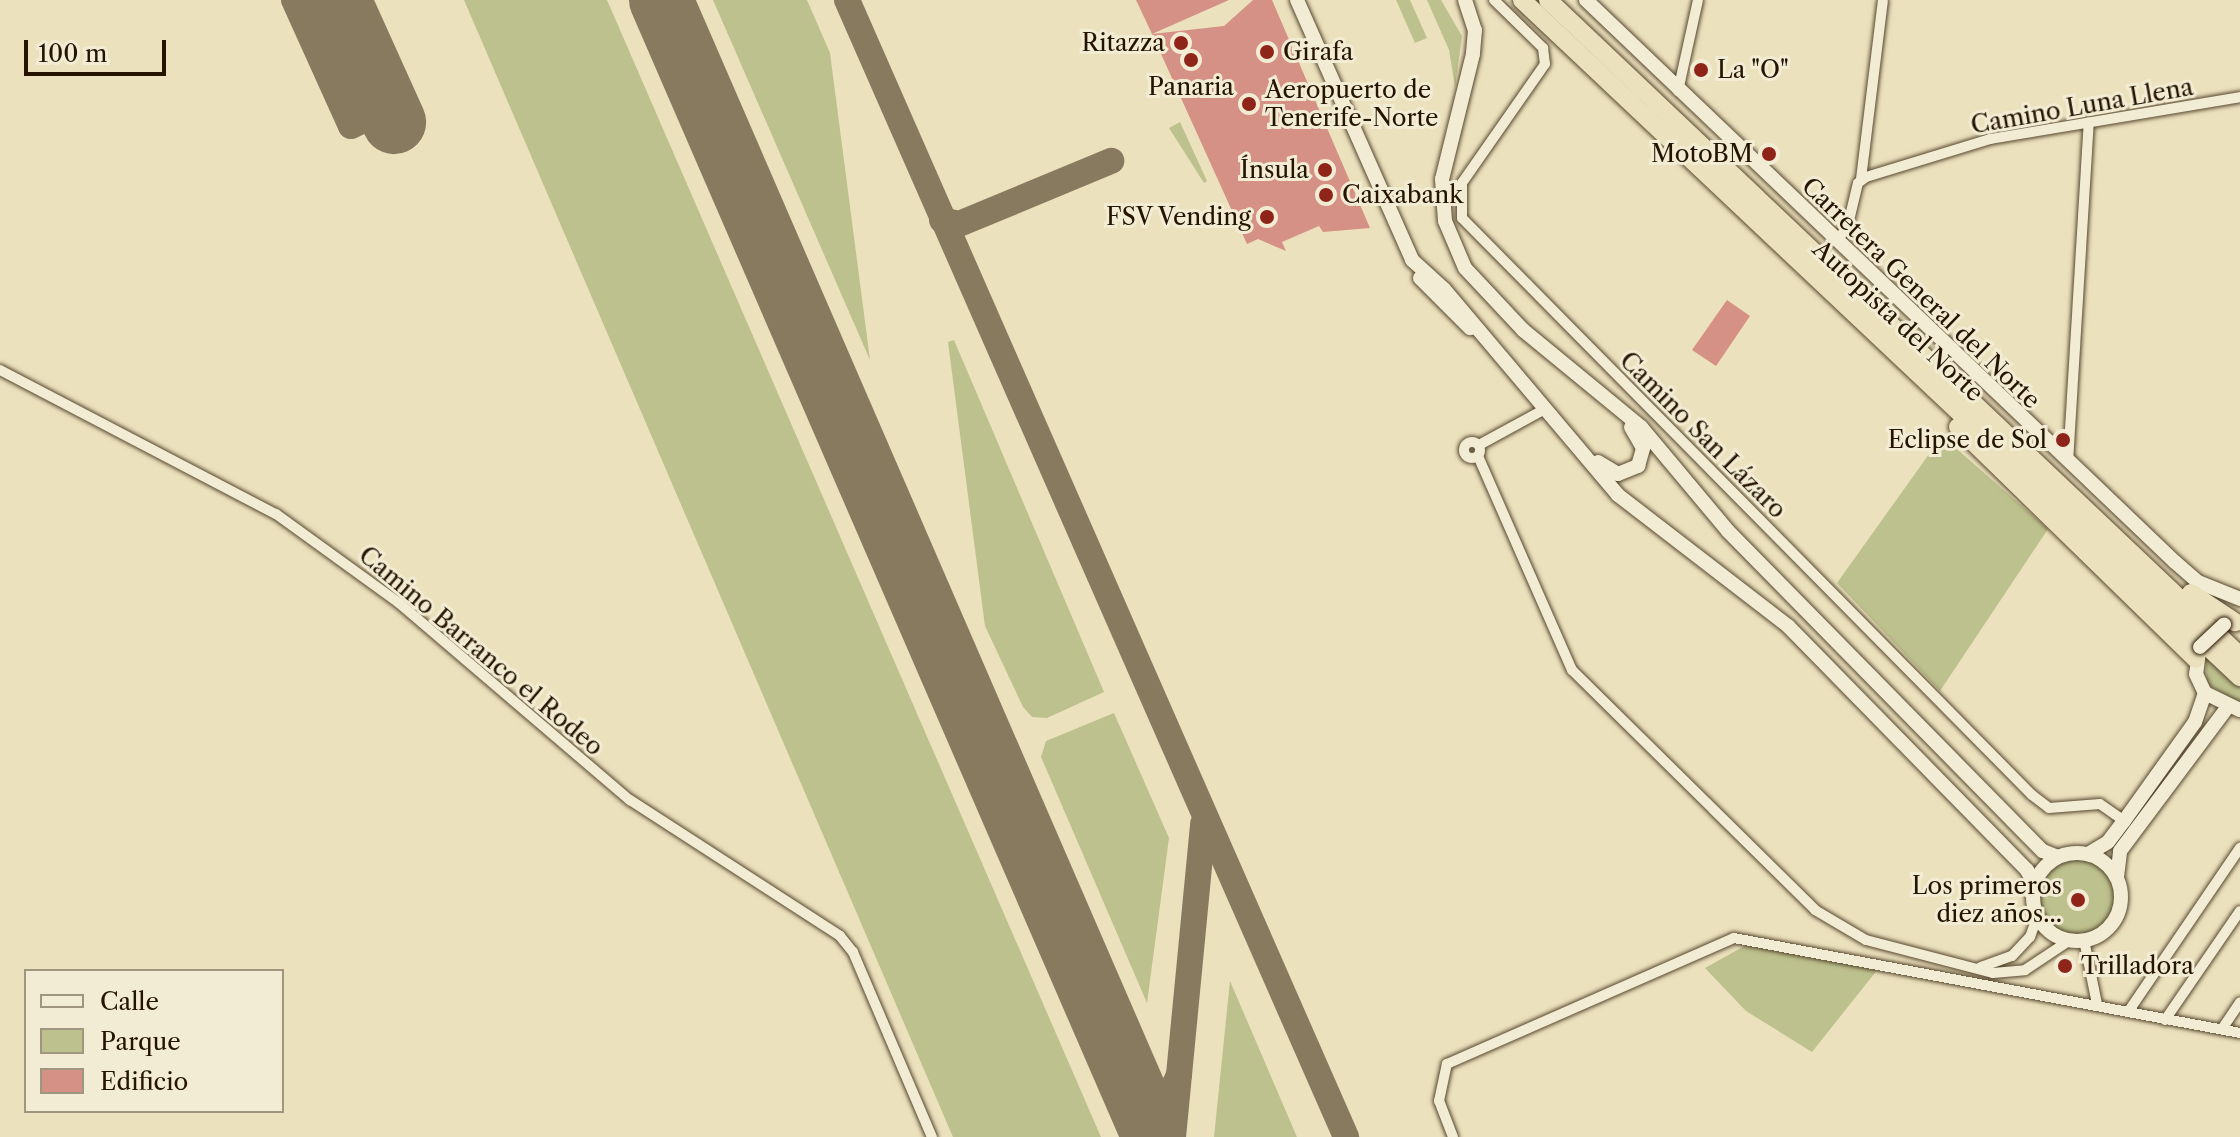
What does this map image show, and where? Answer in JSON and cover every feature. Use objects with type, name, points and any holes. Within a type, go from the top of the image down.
[{"type":"highway","name":"Autopista del Norte","points":[[1522,0],[2240,677]]},
{"type":"highway","name":"Autopista del Norte","points":[[1548,0],[2240,656]]},
{"type":"highway","points":[[1851,286],[1958,375],[2206,607],[2233,623]]},
{"type":"highway","points":[[1892,349],[1908,378],[2198,653]]},
{"type":"main road","points":[[1297,0],[1420,279],[1488,345],[1650,524],[1788,626],[2027,870],[2035,886],[2038,915],[2077,940],[2105,931],[2119,912],[2117,877],[2120,851],[2233,709],[2205,693]]},
{"type":"main road","points":[[1465,0],[1475,30],[1473,54],[1442,179],[1453,245],[1496,305],[1649,436],[1728,531],[2043,851],[2058,857],[2088,854],[2108,842],[2195,722],[2205,693],[2198,653],[2233,623]]},
{"type":"main road","name":"Carretera General del Norte","points":[[1586,0],[1677,93],[2198,582],[2240,599]]},
{"type":"main road","points":[[1395,226],[1412,260],[1444,289],[1488,345]]},
{"type":"main road","points":[[1571,437],[1609,471],[1631,472],[1643,448],[1622,413]]},
{"type":"main road","points":[[2088,854],[2117,877]]},
{"type":"main road","points":[[2035,886],[2058,857]]},
{"type":"street","name":"Camino San Lázaro","points":[[1494,0],[1543,48],[1545,64],[1462,183],[1462,218],[2032,795],[2049,808],[2100,804],[2124,821]]},
{"type":"street","points":[[1677,93],[1698,0]]},
{"type":"street","points":[[1835,241],[1853,216],[1861,179],[1883,1]]},
{"type":"street","name":"Camino Luna Llena","points":[[1861,179],[1990,139],[2240,97]]},
{"type":"street","points":[[2068,462],[2089,123]]},
{"type":"street","name":"Camino Barranco el Rodeo","points":[[0,370],[276,514],[399,603],[630,800],[840,936],[853,952],[932,1137]]},
{"type":"street","points":[[1547,408],[1478,450],[1559,646],[1595,696],[1841,929],[1887,947],[1979,967],[1993,973],[2025,970],[2077,940],[2097,1004]]},
{"type":"street","points":[[2128,1012],[2240,848]]},
{"type":"street","points":[[2165,1020],[2240,911]]},
{"type":"street","points":[[1979,967],[2012,956],[2038,915]]},
{"type":"street","points":[[1453,1137],[1439,1101],[1447,1064],[1734,938],[2240,1033]]},
{"type":"street","points":[[2222,1029],[2240,1002]]},
{"type":"green space","points":[[464,0],[607,0],[1101,1137],[953,1137]]},
{"type":"green space","points":[[713,0],[807,0],[830,53],[870,360]]},
{"type":"green space","points":[[1396,0],[1410,0],[1427,38],[1415,43]]},
{"type":"green space","points":[[1427,0],[1441,0],[1462,36],[1455,87],[1449,50]]},
{"type":"green space","points":[[1180,122],[1207,181],[1204,183],[1169,128]]},
{"type":"green space","points":[[954,340],[1104,692],[1047,718],[1032,717],[1023,707],[985,626],[948,342]]},
{"type":"green space","points":[[1942,436],[2048,529],[1940,691],[1837,583]]},
{"type":"green space","points":[[2206,654],[2240,686],[2240,703],[2207,684]]},
{"type":"green space","points":[[1114,713],[1169,838],[1147,1003],[1041,757],[1046,741]]},
{"type":"green space","points":[[2077,860],[2091,863],[2103,871],[2111,883],[2114,897],[2111,911],[2103,923],[2091,931],[2077,934],[2063,931],[2051,923],[2043,911],[2040,897],[2043,883],[2051,871],[2063,863]]},
{"type":"green space","points":[[1748,944],[1878,969],[1812,1052],[1746,1011],[1705,968]]},
{"type":"green space","points":[[1230,981],[1297,1137],[1214,1137]]},
{"type":"building","points":[[1136,0],[1229,0],[1152,34]]},
{"type":"building","name":"Aeropuerto de Tenerife-Norte","points":[[1253,0],[1272,0],[1370,228],[1323,232],[1319,226],[1282,242],[1286,251],[1258,239],[1247,244],[1152,34],[1224,26]]},
{"type":"building","points":[[1727,300],[1750,316],[1716,366],[1692,350]]},
{"type":"taxiway","points":[[294,0],[351,126],[374,115]]},
{"type":"taxiway","points":[[322,0],[378,125]]},
{"type":"taxiway","points":[[847,0],[1346,1137]]},
{"type":"taxiway","points":[[942,220],[959,224],[1111,161]]},
{"type":"taxiway","points":[[1173,1137],[1203,823]]},
{"type":"taxiway","points":[[1129,1080],[1152,1097],[1173,1088],[1179,1075]]},
{"type":"runway","points":[[339,0],[394,122]]},
{"type":"runway","points":[[661,0],[1154,1137]]},
{"type":"place","name":"Ritazza","points":[[1181,43]]},
{"type":"place","name":"Girafa","points":[[1267,52]]},
{"type":"place","name":"Panaria","points":[[1191,60]]},
{"type":"place","name":"La \"O\"","points":[[1701,70]]},
{"type":"place","name":"Aeropuerto de Tenerife-Norte","points":[[1249,104]]},
{"type":"place","name":"MotoBM","points":[[1769,154]]},
{"type":"place","name":"Ínsula","points":[[1325,170]]},
{"type":"place","name":"Caixabank","points":[[1326,195]]},
{"type":"place","name":"FSV Vending","points":[[1267,217]]},
{"type":"place","name":"Eclipse de Sol","points":[[2063,440]]},
{"type":"place","name":"Los primeros diez años...","points":[[2078,900]]},
{"type":"place","name":"Trilladora","points":[[2065,966]]}]
